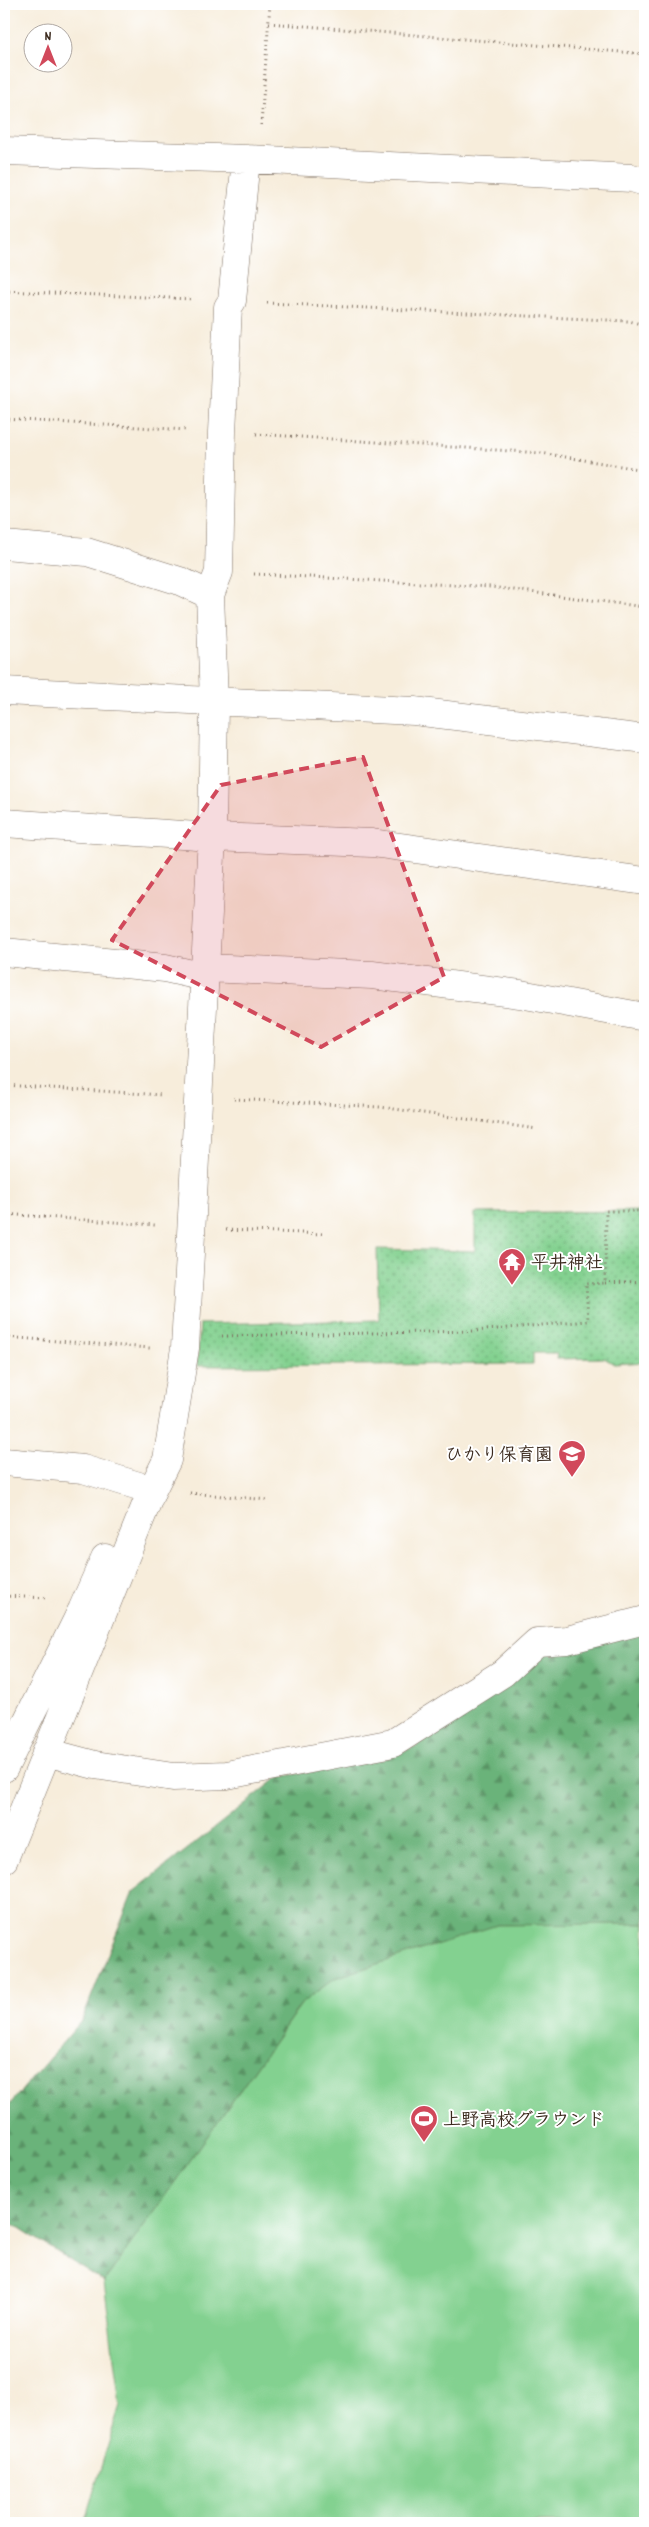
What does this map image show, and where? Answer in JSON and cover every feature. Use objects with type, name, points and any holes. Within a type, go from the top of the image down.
[{"type":"street","points":[[4,151],[519,171],[632,178],[645,182]]},
{"type":"street","points":[[4,1859],[152,1490],[167,1460],[185,1337],[212,837],[214,583],[228,307],[232,301],[252,160]]},
{"type":"street","points":[[4,545],[87,552],[180,581],[214,583]]},
{"type":"street","points":[[4,691],[414,711],[645,739]]},
{"type":"street","points":[[4,823],[212,837],[372,844],[645,881]]},
{"type":"street","points":[[4,952],[205,973],[372,975],[520,994],[645,1017]]},
{"type":"street","points":[[4,1462],[84,1470],[152,1490]]},
{"type":"street","points":[[4,1768],[82,1610],[108,1550],[126,1554]]},
{"type":"street","points":[[46,1752],[95,1765],[173,1777],[227,1775],[393,1743],[503,1673],[536,1642],[567,1640],[645,1620]]},
{"type":"path","points":[[252,160],[270,4]]},
{"type":"path","points":[[269,23],[645,54]]},
{"type":"path","points":[[4,291],[629,321],[645,326]]},
{"type":"path","points":[[4,420],[540,453],[645,470]]},
{"type":"path","points":[[214,583],[491,588],[645,607]]},
{"type":"path","points":[[4,1085],[380,1107],[536,1129]]},
{"type":"path","points":[[605,1283],[606,1211],[645,1211]]},
{"type":"path","points":[[4,1214],[191,1228],[325,1234]]},
{"type":"path","points":[[4,1337],[156,1348],[185,1337],[474,1331],[588,1320],[586,1284],[645,1281]]},
{"type":"path","points":[[152,1490],[269,1500]]},
{"type":"path","points":[[4,1596],[43,1596],[82,1610]]},
{"type":"highlighted area","points":[[363,757],[444,977],[321,1047],[112,940],[221,785]]},
{"type":"green space","name":"平井神社","points":[[645,1211],[645,1362],[614,1364],[604,1358],[557,1359],[556,1353],[533,1353],[533,1364],[197,1366],[200,1324],[379,1320],[377,1249],[475,1251],[475,1213]]},
{"type":"green space","points":[[645,1633],[645,1924],[497,1925],[335,1978],[301,2004],[104,2282],[4,2218],[4,2111],[82,2020],[133,1892],[279,1777],[384,1759],[416,1746],[501,1686],[539,1655]]},
{"type":"green space","name":"上野高校グラウンド","points":[[645,1924],[645,2523],[84,2523],[120,2405],[104,2282],[302,2003],[335,1978],[497,1925]]},
{"type":"place","name":"平井神社","points":[[512,1286]]},
{"type":"place","name":"ひかり保育園","points":[[572,1478]]},
{"type":"place","name":"上野高校グラウンド","points":[[424,2143]]}]
